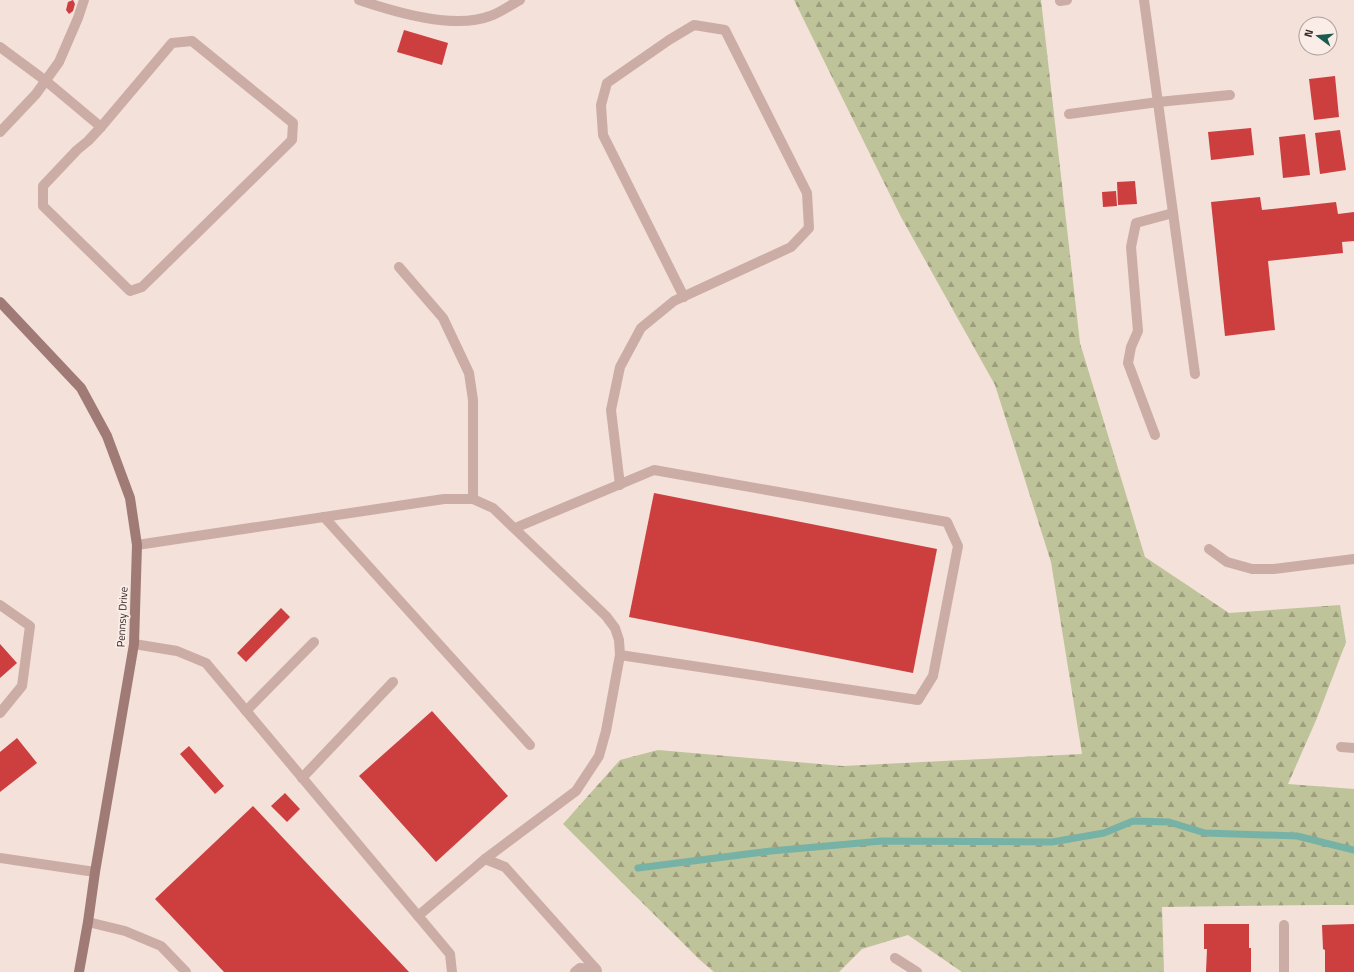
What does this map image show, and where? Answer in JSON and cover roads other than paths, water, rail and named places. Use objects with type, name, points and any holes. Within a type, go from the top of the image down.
[{"type":"main road","name":"Pennsy Drive","points":[[0,302],[81,388],[107,436],[130,498],[137,545],[134,644],[79,972]]},
{"type":"street","points":[[0,132],[36,94],[59,62],[84,0]]},
{"type":"street","points":[[359,0],[380,7],[429,18],[464,22],[490,16],[520,0]]},
{"type":"street","points":[[1144,0],[1196,374]]},
{"type":"street","points":[[620,485],[611,410],[620,367],[640,328],[674,301],[791,247],[809,228],[807,193],[725,30],[694,25],[669,40],[607,83],[601,105],[603,135],[684,296]]},
{"type":"street","points":[[192,41],[293,123],[292,140],[142,287],[130,291],[43,206],[42,186],[101,127],[172,43],[192,41]]},
{"type":"street","points":[[0,47],[46,81],[101,127]]},
{"type":"street","points":[[1069,114],[1158,102],[1230,95]]},
{"type":"street","points":[[1155,435],[1128,363],[1131,347],[1138,331],[1131,247],[1136,223],[1173,213]]},
{"type":"street","points":[[399,267],[443,318],[469,373],[473,400],[473,499]]},
{"type":"street","points":[[514,528],[654,470],[947,522],[958,546],[933,676],[918,700],[620,655]]},
{"type":"street","points":[[137,545],[444,499],[473,499],[494,508],[606,616],[615,628],[619,640],[620,655],[606,731],[599,756],[592,768],[576,791],[485,859],[418,916]]},
{"type":"street","points":[[324,517],[530,745]]},
{"type":"street","points":[[1209,549],[1227,562],[1252,569],[1274,569],[1354,559]]},
{"type":"street","points":[[0,605],[30,626],[22,686],[0,713]]},
{"type":"street","points":[[246,711],[314,642]]},
{"type":"street","points":[[134,644],[177,651],[206,662],[450,954],[452,972]]},
{"type":"street","points":[[302,778],[393,682]]},
{"type":"street","points":[[1341,748],[1354,748]]},
{"type":"street","points":[[0,858],[95,872]]},
{"type":"street","points":[[485,859],[505,867],[597,970]]},
{"type":"street","points":[[88,922],[125,931],[161,946],[186,972]]},
{"type":"street","points":[[1284,925],[1284,972]]},
{"type":"street","points":[[895,958],[917,972]]},
{"type":"street","points":[[576,972],[580,968],[597,970]]},
{"type":"waterway","points":[[638,868],[771,851],[882,841],[1052,842],[1104,833],[1133,821],[1169,822],[1205,833],[1297,836],[1354,850]]}]
